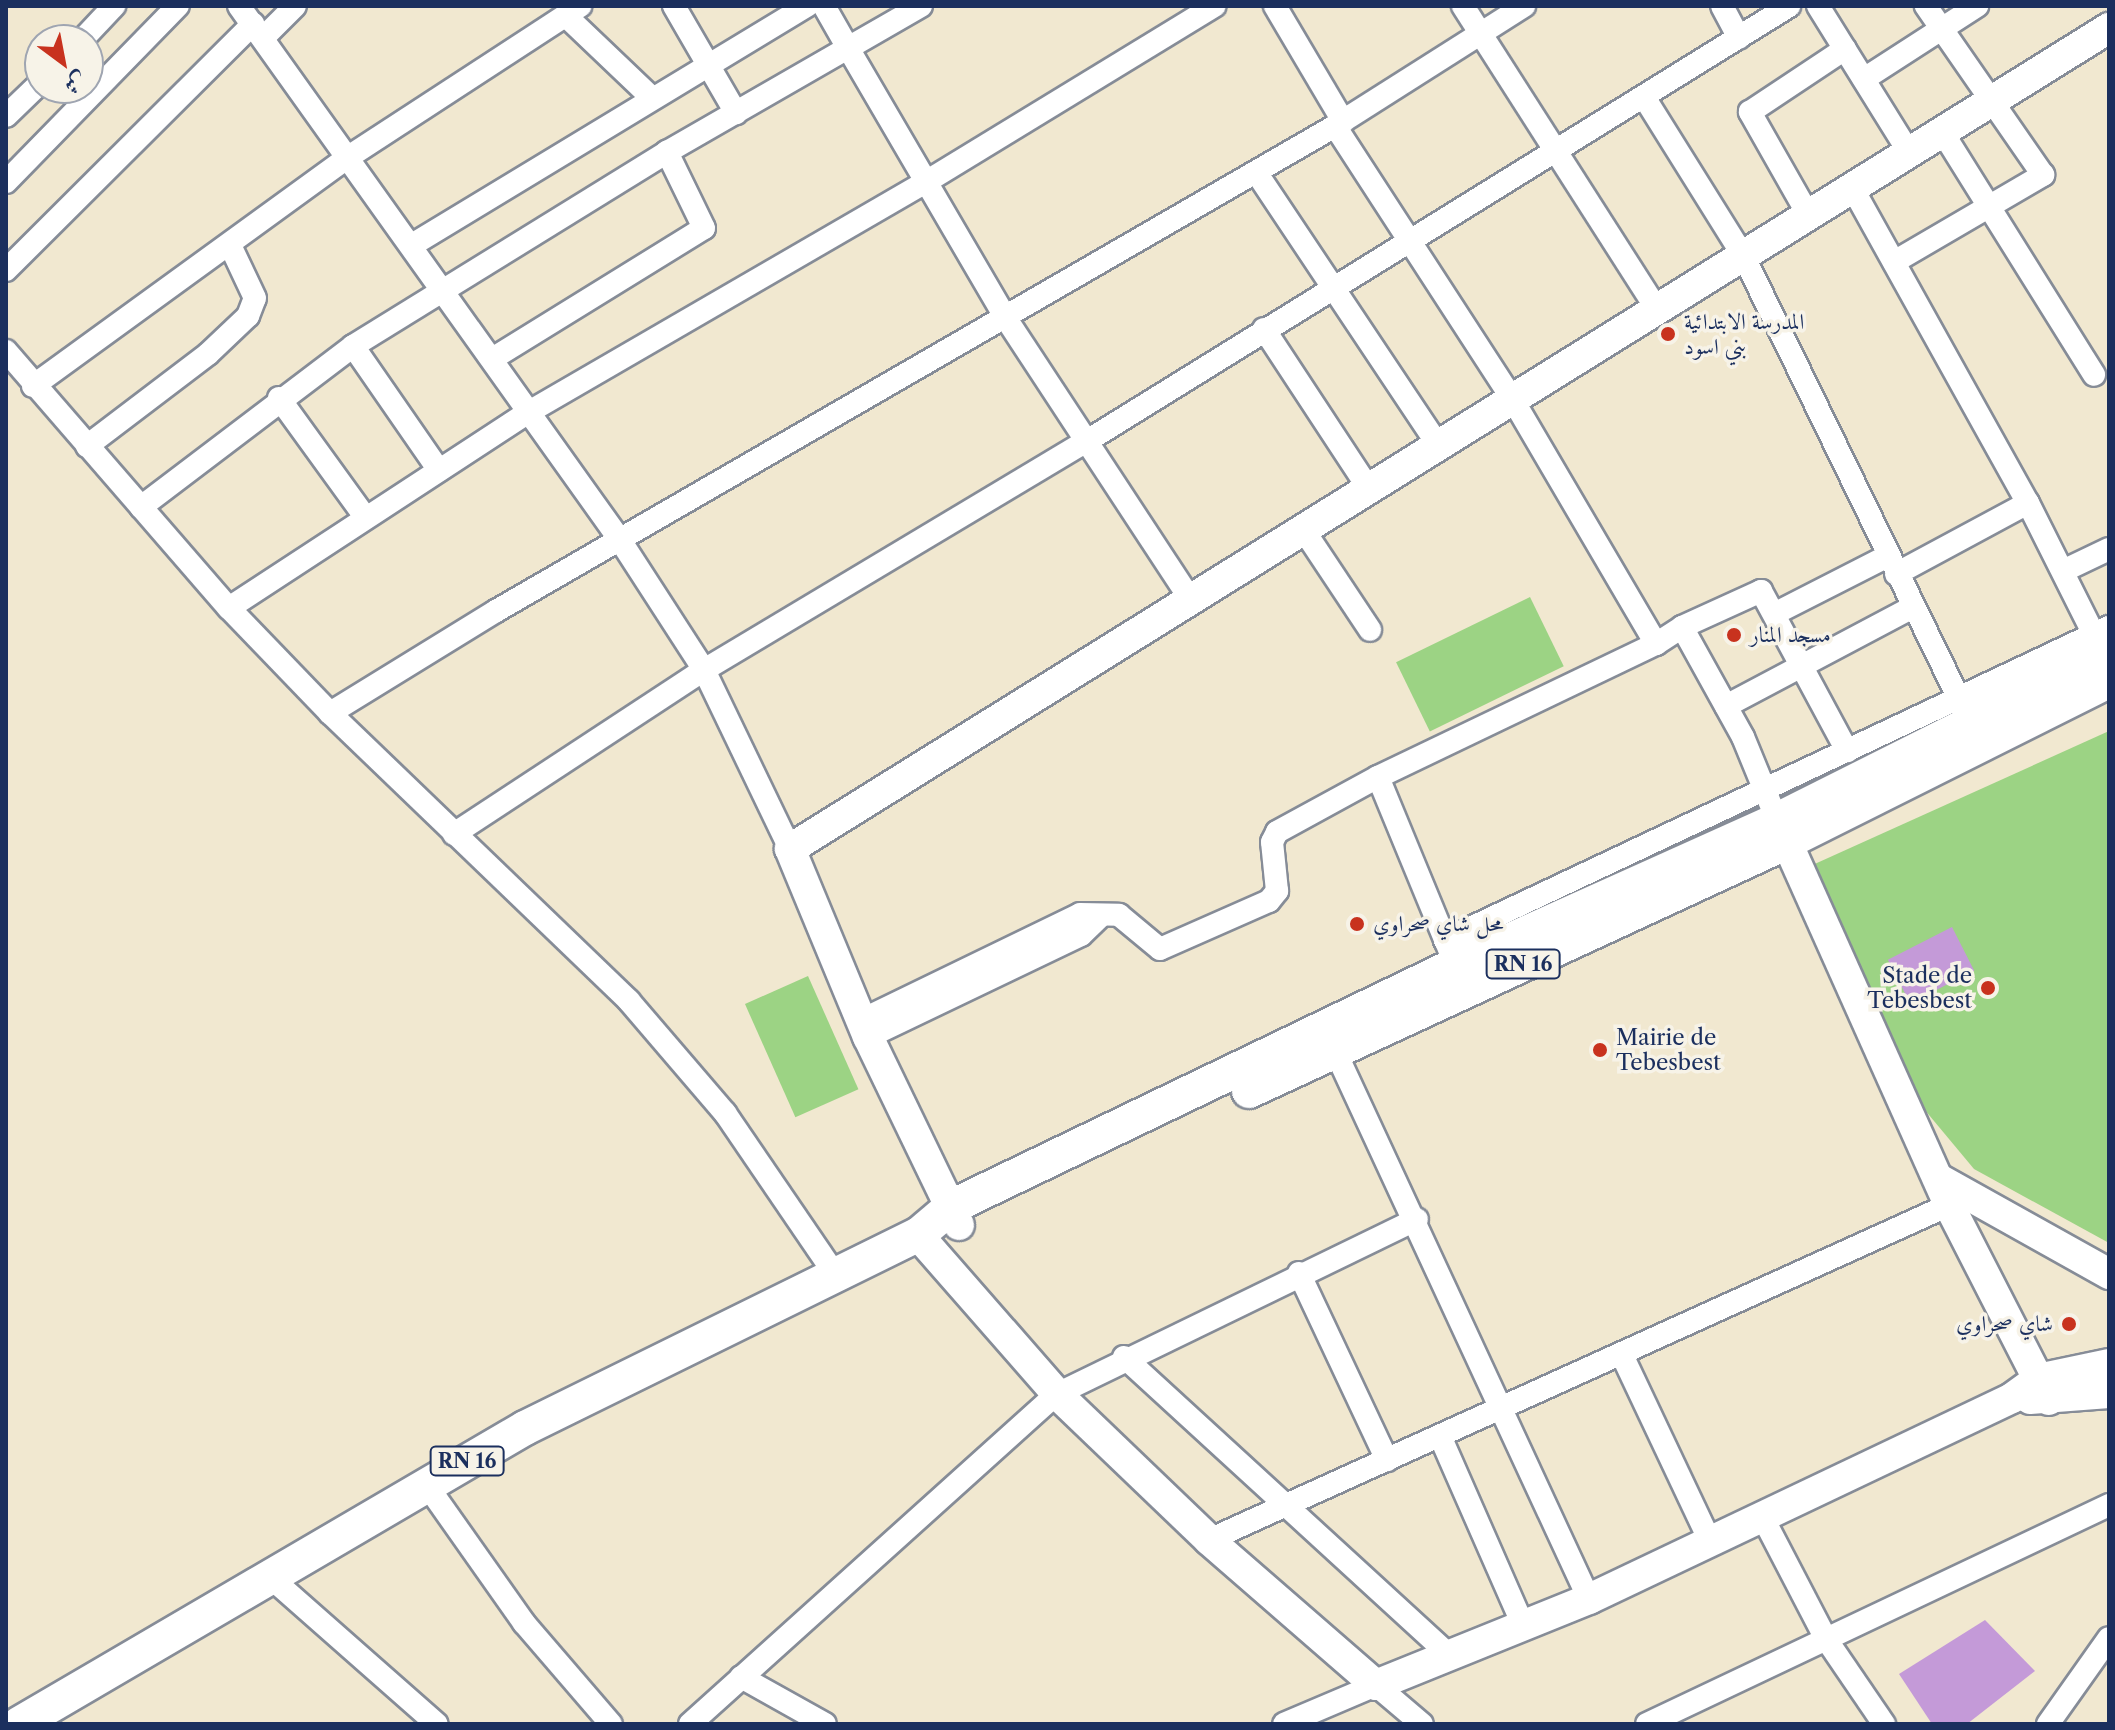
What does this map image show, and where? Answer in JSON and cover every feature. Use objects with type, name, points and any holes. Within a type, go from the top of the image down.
[{"type":"main road","name":"RN 16","points":[[19,1724],[426,1484],[617,1380],[1330,1040],[1456,965],[1658,888],[1964,710],[2106,653]]},
{"type":"main road","name":"RN 16","points":[[1776,818],[2106,653]]},
{"type":"street","points":[[97,24],[114,6]]},
{"type":"street","points":[[6,182],[178,6]]},
{"type":"street","points":[[6,270],[252,23],[295,6]]},
{"type":"street","points":[[674,6],[736,113]]},
{"type":"street","points":[[412,245],[651,97],[807,6]]},
{"type":"street","points":[[824,6],[1005,317],[1190,599]]},
{"type":"street","points":[[141,507],[279,398],[353,346],[667,152],[921,6]]},
{"type":"street","points":[[229,608],[529,412],[926,182],[1214,6]]},
{"type":"street","points":[[1275,6],[1339,124],[1408,240],[1513,400],[1656,644]]},
{"type":"street","points":[[1463,6],[1657,309]]},
{"type":"street","points":[[330,713],[620,540],[1339,124],[1524,6]]},
{"type":"street","points":[[1722,6],[1739,38]]},
{"type":"street","points":[[454,834],[704,670],[1087,441],[1335,284],[1555,153],[1789,6]]},
{"type":"street","points":[[1818,6],[1910,154]]},
{"type":"street","points":[[1894,262],[1992,206],[2043,172],[1939,29],[1926,6]]},
{"type":"street","points":[[1864,79],[1977,6]]},
{"type":"street","points":[[33,386],[350,156],[573,11],[651,97]]},
{"type":"street","points":[[252,23],[350,156],[620,540],[704,670],[790,849],[865,1029],[940,1224],[1057,1394],[1209,1540],[1422,1724]]},
{"type":"street","points":[[790,849],[2109,28]]},
{"type":"street","points":[[1809,216],[1749,115],[1845,49]]},
{"type":"street","points":[[7,112],[24,97]]},
{"type":"street","points":[[1378,777],[1456,965],[1776,818],[1847,751],[1964,710],[1744,257],[1644,97]]},
{"type":"street","points":[[1943,133],[1992,206],[2094,375]]},
{"type":"street","points":[[492,359],[704,228],[667,152]]},
{"type":"street","points":[[1256,172],[1335,284],[1439,446]]},
{"type":"street","points":[[1853,189],[2028,503],[2106,653]]},
{"type":"street","points":[[87,446],[208,354],[248,316],[255,298],[230,245]]},
{"type":"street","points":[[1264,329],[1369,489]]},
{"type":"street","points":[[353,346],[439,470]]},
{"type":"street","points":[[6,351],[33,386],[229,608],[330,713],[589,961],[679,1057],[781,1188],[837,1277]]},
{"type":"street","points":[[279,398],[366,518]]},
{"type":"street","points":[[1776,613],[2028,503]]},
{"type":"street","points":[[1303,529],[1370,630]]},
{"type":"street","points":[[2063,571],[2109,549]]},
{"type":"street","points":[[865,1029],[1081,935],[1101,916],[1119,915],[1160,949],[1269,901],[1277,891],[1272,842],[1277,832],[1378,777],[1656,644],[1682,627],[1756,590],[1776,613],[1847,751]]},
{"type":"street","points":[[1726,706],[1913,607]]},
{"type":"street","points":[[1682,627],[1726,706],[1945,1192],[2043,1390]]},
{"type":"street","points":[[1330,1040],[1417,1219],[1499,1409],[1589,1599]]},
{"type":"street","points":[[1945,1192],[2109,1274]]},
{"type":"street","points":[[1209,1540],[1622,1355],[1945,1192]]},
{"type":"street","points":[[690,1724],[1057,1394],[1124,1357],[1417,1219]]},
{"type":"street","points":[[1299,1273],[1387,1460]]},
{"type":"street","points":[[1622,1355],[1710,1541]]},
{"type":"street","points":[[1124,1357],[1283,1507],[1448,1654]]},
{"type":"street","points":[[1284,1724],[1448,1654],[1589,1599],[2012,1398],[2043,1390],[2109,1364]]},
{"type":"street","points":[[2043,1390],[2109,1393]]},
{"type":"street","points":[[1440,1436],[1523,1625]]},
{"type":"street","points":[[426,1484],[524,1623],[611,1724]]},
{"type":"street","points":[[1653,1723],[1826,1639],[2106,1510]]},
{"type":"street","points":[[1762,1516],[1826,1639],[1884,1724]]},
{"type":"street","points":[[270,1577],[437,1724]]},
{"type":"street","points":[[2048,1724],[2109,1638]]},
{"type":"street","points":[[741,1677],[825,1724]]},
{"type":"green space","points":[[1530,597],[1564,666],[1430,732],[1396,662]]},
{"type":"green space","name":"Stade de Tebesbest","points":[[2109,731],[2109,1243],[1974,1169],[1924,1109],[1808,867]]},
{"type":"green space","points":[[808,976],[858,1089],[795,1117],[745,1004]]},
{"type":"building","points":[[1952,927],[1974,971],[1910,1003],[1888,960]]},
{"type":"building","points":[[1985,1620],[2035,1671],[1967,1724],[1932,1724],[1899,1674]]},
{"type":"place","name":"المدرسة الابتدائية بني اسود","points":[[1668,334]]},
{"type":"place","name":"مسجد المنار","points":[[1734,635]]},
{"type":"place","name":"محل شاي صحراوي","points":[[1357,924]]},
{"type":"place","name":"Stade de Tebesbest","points":[[1988,988]]},
{"type":"place","name":"Mairie de Tebesbest","points":[[1600,1050]]},
{"type":"place","name":"شاي صحراوي","points":[[2069,1324]]}]
